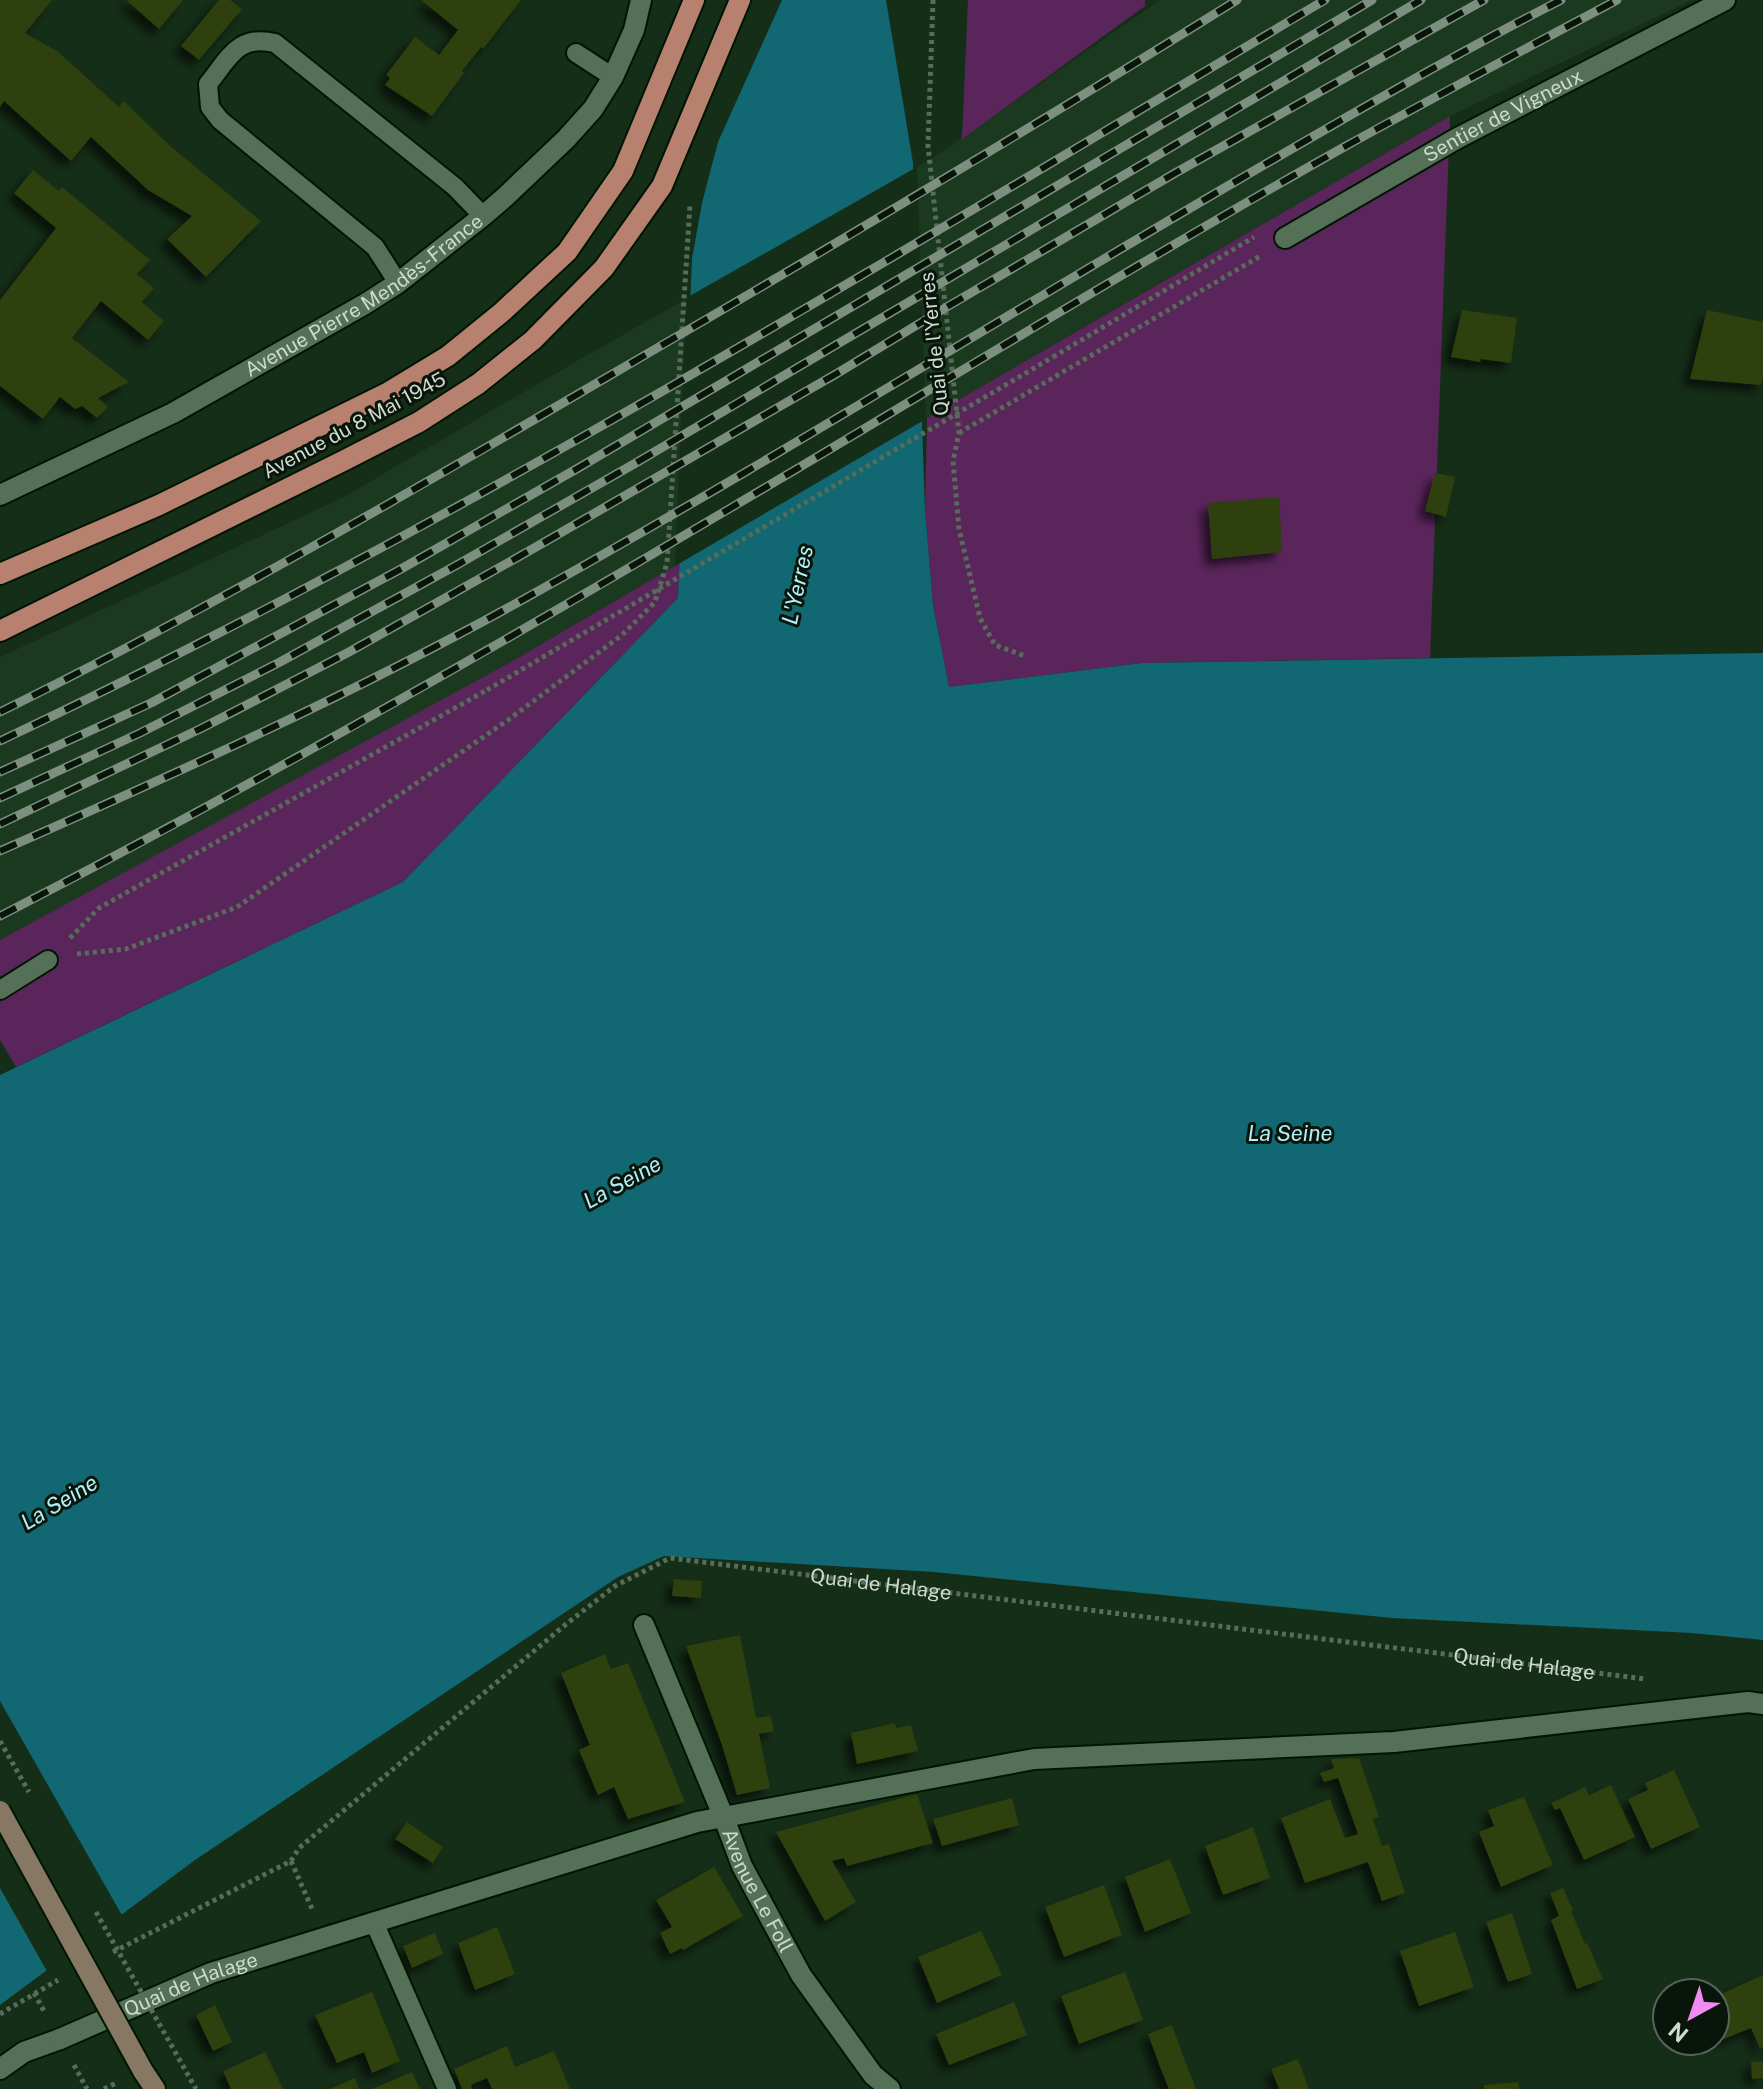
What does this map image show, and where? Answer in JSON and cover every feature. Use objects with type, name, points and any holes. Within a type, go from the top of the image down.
[{"type":"main road","name":"Avenue du 8 Mai 1945","points":[[0,574],[200,486],[387,393],[448,356],[501,313],[567,252],[623,171],[694,0]]},
{"type":"main road","name":"Avenue du 8 Mai 1945","points":[[0,631],[419,422],[478,384],[533,340],[604,268],[662,186],[740,0]]},
{"type":"main road","points":[[0,1811],[155,2089]]},
{"type":"street","name":"Avenue Pierre Mendès-France","points":[[0,495],[173,413],[398,283],[483,216],[566,139],[593,109],[613,77],[634,30],[641,0]]},
{"type":"street","points":[[683,28],[685,0]]},
{"type":"street","name":"Sentier de Vigneux","points":[[1285,238],[1456,139],[1725,0]]},
{"type":"street","name":"Avenue Le Foll","points":[[644,1625],[742,1866],[801,1975],[873,2075],[890,2089]]},
{"type":"street","name":"Quai de Halage","points":[[0,2069],[24,2052],[211,1973],[697,1822],[1034,1759],[1394,1742],[1748,1702],[1763,1704]]},
{"type":"lane","points":[[398,283],[375,247],[220,120],[210,107],[208,84],[241,44],[260,40],[275,43],[455,187],[483,216]]},
{"type":"lane","points":[[576,53],[613,77]]},
{"type":"lane","points":[[0,990],[48,960]]},
{"type":"lane","points":[[374,1922],[447,2089]]},
{"type":"path","name":"Quai de l'Yerres","points":[[933,0],[928,146],[959,433],[953,461],[959,529],[980,618],[995,645],[1025,656]]},
{"type":"path","points":[[48,960],[84,952],[126,949],[237,907],[546,692],[622,635],[655,602],[667,563],[689,206],[695,191]]},
{"type":"path","points":[[48,960],[99,908],[487,690],[1260,233],[1285,238]]},
{"type":"path","points":[[959,433],[1263,255],[1285,238]]},
{"type":"path","name":"Quai de Halage","points":[[102,1958],[291,1861],[299,1848],[565,1625],[615,1586],[670,1558],[1658,1680]]},
{"type":"path","points":[[291,1861],[324,1938]]},
{"type":"path","points":[[0,2014],[61,1979]]},
{"type":"shaded area","points":[[968,0],[1145,0],[1145,6],[962,139]]},
{"type":"shaded area","points":[[1160,0],[1692,0],[1450,116],[509,663],[0,941],[0,657],[342,498],[934,157]]},
{"type":"shaded area","points":[[1450,116],[1430,658],[1142,663],[949,687],[933,605],[925,510],[927,418]]},
{"type":"shaded area","points":[[680,563],[678,598],[403,882],[16,1067],[0,1040],[0,940],[509,663]]},
{"type":"water","name":"La Seine","points":[[731,0],[886,0],[913,163],[925,510],[933,605],[949,687],[1142,663],[1763,653],[1763,1640],[1692,1633],[1392,1618],[934,1572],[664,1556],[618,1577],[195,1860],[0,2005],[0,1075],[403,882],[678,598],[692,259],[718,142]]},
{"type":"pier","points":[[727,0],[782,0],[718,142],[717,107]]},
{"type":"pier","points":[[917,167],[926,419],[675,566],[686,298]]},
{"type":"pier","points":[[0,1701],[123,1917],[48,1973],[0,1888]]},
{"type":"building","points":[[0,0],[52,0],[25,33],[57,51],[119,107],[124,101],[169,145],[261,221],[206,277],[167,239],[192,216],[148,190],[91,137],[71,161],[4,101],[0,107]]},
{"type":"building","points":[[126,0],[183,0],[159,29]]},
{"type":"building","points":[[219,0],[230,0],[242,9],[199,60],[181,46]]},
{"type":"building","points":[[421,0],[521,0],[462,71],[464,73],[432,116],[385,85],[390,78],[386,75],[415,37],[439,55],[458,30]]},
{"type":"building","points":[[33,170],[59,191],[62,187],[150,260],[137,274],[154,288],[142,302],[164,321],[148,340],[101,301],[72,338],[129,382],[98,398],[108,407],[97,418],[82,406],[75,409],[60,397],[43,419],[0,386],[0,300],[56,228],[14,193]]},
{"type":"building","points":[[1462,310],[1517,318],[1511,363],[1451,357]]},
{"type":"building","points":[[1707,310],[1763,322],[1761,385],[1690,379]]},
{"type":"building","points":[[1435,473],[1455,477],[1446,517],[1425,511]]},
{"type":"building","points":[[1279,497],[1282,552],[1212,559],[1208,503]]},
{"type":"building","points":[[674,1579],[702,1581],[701,1598],[672,1596]]},
{"type":"building","points":[[740,1635],[756,1718],[771,1716],[774,1731],[759,1734],[770,1788],[737,1795],[686,1646]]},
{"type":"building","points":[[605,1654],[611,1669],[628,1663],[685,1802],[628,1819],[614,1787],[598,1795],[579,1750],[590,1745],[561,1673]]},
{"type":"building","points":[[895,1723],[896,1728],[911,1725],[918,1751],[857,1764],[851,1733]]},
{"type":"building","points":[[1359,1758],[1379,1817],[1373,1819],[1382,1846],[1389,1844],[1405,1893],[1382,1901],[1368,1862],[1305,1883],[1281,1818],[1330,1799],[1345,1838],[1358,1834],[1338,1778],[1324,1782],[1320,1773],[1334,1768],[1331,1759]]},
{"type":"building","points":[[1674,1770],[1700,1827],[1651,1849],[1628,1799],[1648,1790],[1645,1783]]},
{"type":"building","points":[[1611,1785],[1635,1837],[1584,1860],[1560,1808],[1555,1810],[1551,1803],[1585,1787],[1589,1795]]},
{"type":"building","points":[[917,1794],[933,1843],[847,1866],[844,1858],[832,1861],[856,1902],[825,1921],[776,1832]]},
{"type":"building","points":[[1524,1797],[1553,1865],[1501,1887],[1479,1832],[1494,1826],[1488,1810]]},
{"type":"building","points":[[1012,1798],[1019,1825],[942,1846],[933,1819]]},
{"type":"building","points":[[407,1822],[443,1847],[433,1863],[395,1839]]},
{"type":"building","points":[[1253,1827],[1270,1878],[1223,1895],[1205,1846]]},
{"type":"building","points":[[1170,1859],[1191,1913],[1145,1932],[1125,1877]]},
{"type":"building","points":[[714,1867],[743,1916],[683,1950],[670,1954],[660,1933],[672,1927],[656,1900]]},
{"type":"building","points":[[1104,1885],[1122,1935],[1064,1957],[1045,1907]]},
{"type":"building","points":[[1563,1888],[1603,1979],[1577,1989],[1551,1920],[1559,1916],[1550,1893]]},
{"type":"building","points":[[1512,1913],[1532,1974],[1508,1982],[1486,1922]]},
{"type":"building","points":[[497,1927],[515,1974],[475,1990],[458,1943]]},
{"type":"building","points":[[981,1931],[1002,1975],[937,2003],[918,1957]]},
{"type":"building","points":[[1455,1932],[1474,1987],[1419,2006],[1400,1951]]},
{"type":"building","points":[[435,1933],[443,1954],[412,1968],[403,1946]]},
{"type":"building","points":[[1125,1972],[1143,2020],[1079,2044],[1061,1996]]},
{"type":"building","points":[[1763,1975],[1763,2047],[1760,2048],[1751,2028],[1731,2036],[1731,1990]]},
{"type":"building","points":[[372,1992],[400,2061],[372,2073],[364,2052],[337,2063],[315,2015]]},
{"type":"building","points":[[1014,2002],[1027,2035],[949,2065],[936,2034]]},
{"type":"building","points":[[215,2005],[232,2042],[213,2051],[196,2015]]},
{"type":"building","points":[[1172,2025],[1196,2089],[1169,2089],[1160,2067],[1148,2034]]},
{"type":"building","points":[[507,2046],[515,2067],[554,2051],[570,2089],[492,2089],[487,2078],[471,2085],[472,2089],[462,2089],[454,2069]]},
{"type":"building","points":[[265,2052],[283,2089],[231,2089],[223,2071]]},
{"type":"building","points":[[1298,2059],[1309,2089],[1279,2089],[1271,2069]]},
{"type":"building","points":[[1763,2061],[1763,2078],[1752,2079],[1751,2062]]},
{"type":"building","points":[[412,2072],[420,2089],[372,2089]]},
{"type":"building","points":[[355,2078],[359,2089],[330,2089]]},
{"type":"building","points":[[1518,2082],[1519,2089],[1484,2089],[1484,2085]]},
{"type":"railway","points":[[0,712],[227,594],[449,469],[918,194],[1237,0]]},
{"type":"railway","points":[[0,741],[171,658],[506,480],[835,291],[1325,0]]},
{"type":"railway","points":[[0,772],[151,703],[401,569],[580,467],[1372,0]]},
{"type":"railway","points":[[0,798],[140,733],[280,662],[455,566],[634,464],[1421,0]]},
{"type":"railway","points":[[0,824],[200,729],[349,652],[836,374],[1177,172],[1484,0]]},
{"type":"railway","points":[[0,851],[199,762],[460,634],[702,497],[1314,136],[1561,0]]},
{"type":"railway","points":[[0,916],[186,818],[462,665],[1269,190],[1617,0]]},
{"type":"water label","name":"L'Yerres","points":[[797,585]]}]
